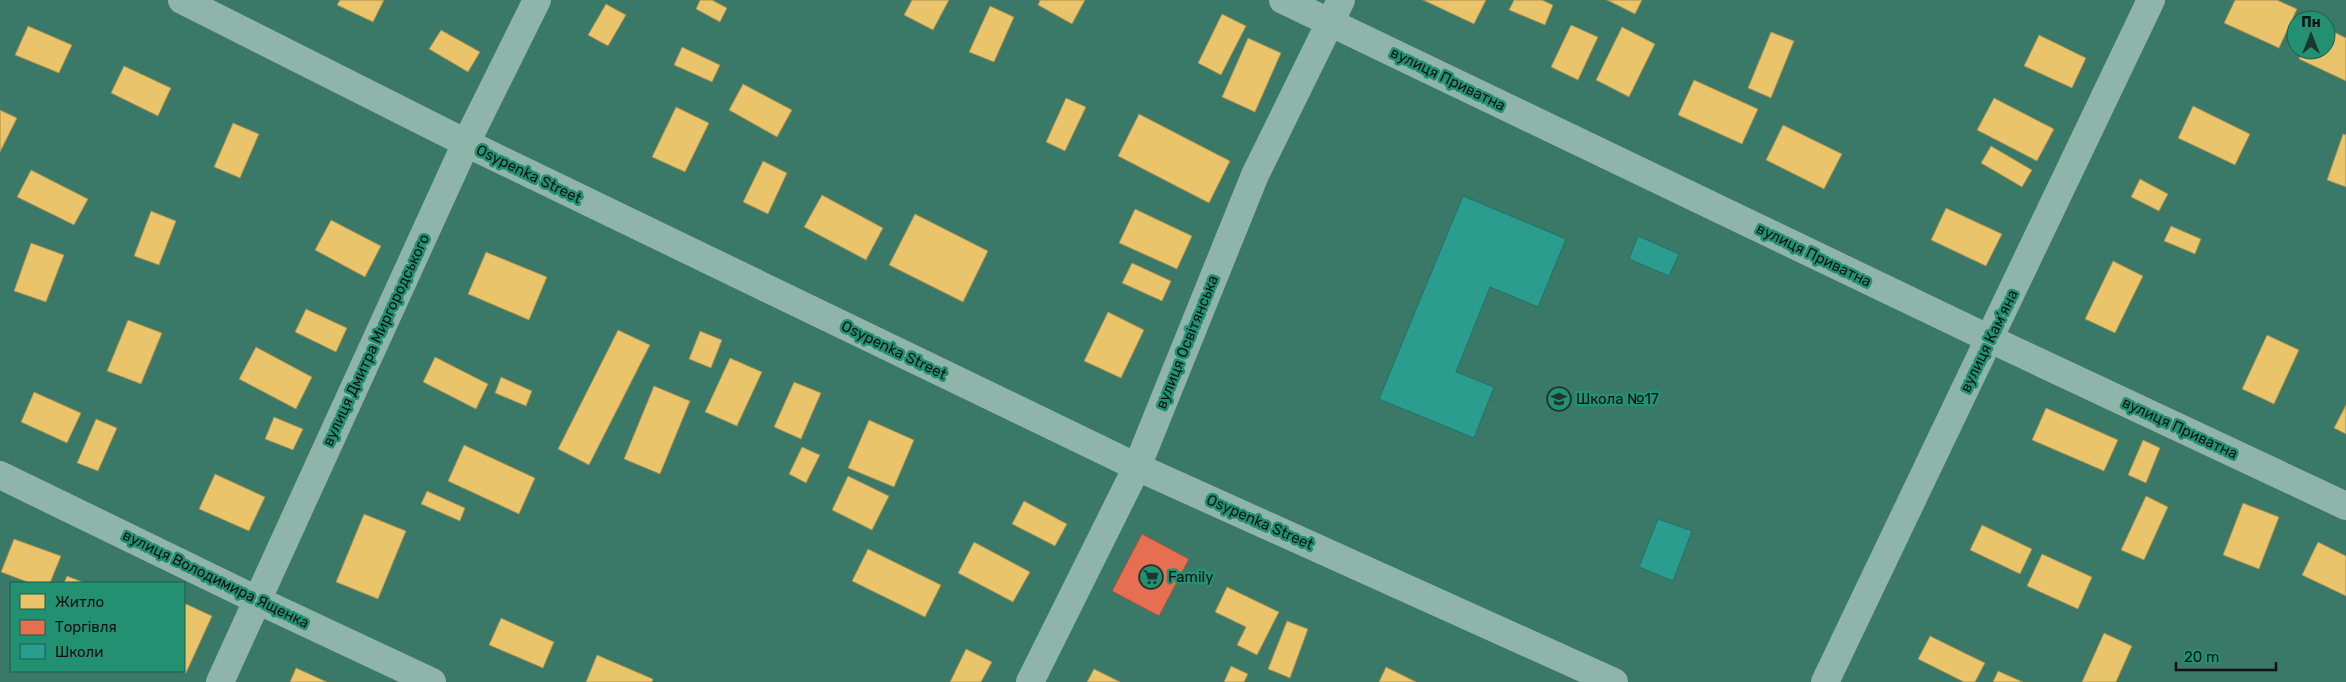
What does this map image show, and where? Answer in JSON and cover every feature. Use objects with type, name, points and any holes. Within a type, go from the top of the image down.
[{"type":"street","name":"Osypenka Street","points":[[182,0],[466,143],[1137,466],[1614,682]]},
{"type":"street","name":"вулиця Дмитра Миргородського","points":[[220,682],[466,143],[537,0]]},
{"type":"street","name":"вулиця Приватна","points":[[1283,0],[1336,12],[1990,339],[2346,506]]},
{"type":"street","name":"вулиця Кам’яна","points":[[1825,682],[2151,0]]},
{"type":"street","name":"вулиця Освітянська","points":[[1030,682],[1137,466],[1255,175],[1336,12]]},
{"type":"street","name":"вулиця Володимира Ященка","points":[[0,475],[257,600],[432,682]]},
{"type":"building: Житло","points":[[340,0],[384,0],[373,22],[337,5]]},
{"type":"building: Житло","points":[[700,0],[712,0],[727,8],[720,22],[696,9]]},
{"type":"building: Житло","points":[[912,0],[949,0],[933,30],[904,15]]},
{"type":"building: Житло","points":[[1040,0],[1085,0],[1072,24],[1038,5]]},
{"type":"building: Житло","points":[[1423,0],[1486,0],[1474,24]]},
{"type":"building: Житло","points":[[1514,0],[1542,0],[1553,5],[1545,25],[1509,10]]},
{"type":"building: Житло","points":[[1607,0],[1642,0],[1635,14]]},
{"type":"building: Житло","points":[[2235,0],[2277,0],[2297,9],[2286,10],[2286,33],[2279,48],[2224,23]]},
{"type":"building: Житло","points":[[606,4],[626,15],[608,46],[588,35]]},
{"type":"building: Житло","points":[[990,6],[1014,17],[994,62],[969,52]]},
{"type":"building: Житло","points":[[1222,14],[1246,26],[1221,75],[1198,63]]},
{"type":"building: Житло","points":[[1571,25],[1598,37],[1578,80],[1551,67]]},
{"type":"building: Житло","points":[[28,26],[72,45],[59,73],[15,55]]},
{"type":"building: Житло","points":[[1622,27],[1655,44],[1629,97],[1596,80]]},
{"type":"building: Житло","points":[[441,30],[480,52],[468,72],[429,49]]},
{"type":"building: Житло","points":[[1771,32],[1794,41],[1771,98],[1748,88]]},
{"type":"building: Житло","points":[[2336,33],[2346,38],[2346,81],[2301,60],[2336,60]]},
{"type":"building: Житло","points":[[2039,35],[2086,58],[2072,88],[2024,66]]},
{"type":"building: Житло","points":[[1248,38],[1281,53],[1255,112],[1222,97]]},
{"type":"building: Житло","points":[[682,47],[720,65],[712,82],[674,65]]},
{"type":"building: Житло","points":[[124,66],[171,88],[158,116],[111,93]]},
{"type":"building: Житло","points":[[1694,80],[1758,109],[1742,144],[1678,115]]},
{"type":"building: Житло","points":[[743,84],[792,110],[777,137],[729,110]]},
{"type":"building: Житло","points":[[1066,98],[1086,107],[1065,151],[1046,142]]},
{"type":"building: Житло","points":[[1994,98],[2054,129],[2037,161],[1977,130]]},
{"type":"building: Житло","points":[[2193,106],[2250,134],[2235,165],[2178,138]]},
{"type":"building: Житло","points":[[676,107],[709,123],[685,172],[652,157]]},
{"type":"building: Житло","points":[[0,110],[17,118],[0,152]]},
{"type":"building: Житло","points":[[1139,114],[1230,161],[1209,203],[1118,156]]},
{"type":"building: Житло","points":[[233,123],[259,134],[240,178],[214,167]]},
{"type":"building: Житло","points":[[1783,125],[1842,154],[1824,189],[1766,160]]},
{"type":"building: Житло","points":[[2343,134],[2346,135],[2346,187],[2327,180]]},
{"type":"building: Житло","points":[[1991,146],[2032,170],[2022,187],[1981,163]]},
{"type":"building: Житло","points":[[763,161],[787,173],[768,214],[743,202]]},
{"type":"building: Житло","points":[[31,170],[88,199],[74,225],[17,197]]},
{"type":"building: Житло","points":[[2140,179],[2168,194],[2159,211],[2131,197]]},
{"type":"building: Житло","points":[[822,195],[883,228],[866,260],[804,227]]},
{"type":"building: Житло","points":[[1946,208],[2002,234],[1986,266],[1931,240]]},
{"type":"building: Житло","points":[[1135,209],[1192,236],[1177,269],[1119,243]]},
{"type":"building: Житло","points":[[151,211],[176,221],[159,265],[134,256]]},
{"type":"building: Житло","points":[[915,214],[988,251],[963,302],[889,265]]},
{"type":"building: Житло","points":[[331,220],[381,246],[365,277],[315,250]]},
{"type":"building: Житло","points":[[2171,226],[2201,239],[2195,254],[2164,241]]},
{"type":"building: Житло","points":[[31,243],[64,255],[46,302],[14,291]]},
{"type":"building: Житло","points":[[486,252],[547,277],[529,320],[468,294]]},
{"type":"building: Житло","points":[[2113,261],[2143,276],[2115,333],[2085,319]]},
{"type":"building: Житло","points":[[1132,263],[1171,281],[1162,301],[1122,283]]},
{"type":"building: Житло","points":[[306,309],[347,328],[336,352],[295,332]]},
{"type":"building: Житло","points":[[1108,312],[1144,330],[1121,378],[1084,361]]},
{"type":"building: Житло","points":[[128,320],[162,333],[141,384],[107,371]]},
{"type":"building: Житло","points":[[618,330],[650,345],[589,465],[558,449]]},
{"type":"building: Житло","points":[[700,331],[722,340],[711,368],[689,359]]},
{"type":"building: Житло","points":[[2267,335],[2299,350],[2274,404],[2242,389]]},
{"type":"building: Житло","points":[[256,347],[312,377],[296,409],[239,379]]},
{"type":"building: Житло","points":[[435,357],[488,384],[476,409],[423,382]]},
{"type":"building: Житло","points":[[730,358],[762,372],[737,426],[705,412]]},
{"type":"building: Житло","points":[[501,377],[532,391],[526,406],[495,393]]},
{"type":"building: Житло","points":[[794,382],[821,393],[801,439],[774,427]]},
{"type":"building: Житло","points":[[654,386],[690,401],[660,474],[624,459]]},
{"type":"building: Житло","points":[[34,392],[81,413],[67,443],[21,422]]},
{"type":"building: Житло","points":[[2346,405],[2346,434],[2334,428]]},
{"type":"building: Житло","points":[[2046,408],[2118,440],[2104,471],[2032,440]]},
{"type":"building: Житло","points":[[274,417],[303,429],[293,450],[265,439]]},
{"type":"building: Житло","points":[[96,419],[117,428],[98,471],[77,463]]},
{"type":"building: Житло","points":[[869,420],[914,440],[894,487],[848,468]]},
{"type":"building: Житло","points":[[2143,440],[2160,448],[2146,483],[2128,475]]},
{"type":"building: Житло","points":[[464,445],[535,478],[519,514],[448,481]]},
{"type":"building: Житло","points":[[802,447],[820,455],[806,483],[789,474]]},
{"type":"building: Житло","points":[[215,474],[265,497],[249,531],[199,509]]},
{"type":"building: Житло","points":[[848,476],[889,496],[872,530],[832,510]]},
{"type":"building: Житло","points":[[427,491],[465,508],[460,521],[421,504]]},
{"type":"building: Житло","points":[[2146,496],[2168,507],[2144,560],[2121,550]]},
{"type":"building: Житло","points":[[1024,501],[1067,524],[1055,546],[1012,524]]},
{"type":"building: Житло","points":[[2243,503],[2279,517],[2259,569],[2223,555]]},
{"type":"building: Житло","points":[[364,514],[406,531],[378,599],[336,582]]},
{"type":"building: Житло","points":[[1982,525],[2032,549],[2020,574],[1970,550]]},
{"type":"building: Житло","points":[[14,539],[61,556],[50,582],[27,582],[1,572]]},
{"type":"building: Житло","points":[[974,542],[1030,572],[1013,602],[958,573]]},
{"type":"building: Житло","points":[[2318,542],[2346,556],[2346,596],[2302,575]]},
{"type":"building: Житло","points":[[868,549],[941,585],[925,617],[852,581]]},
{"type":"building: Житло","points":[[2042,554],[2092,577],[2078,609],[2027,586]]},
{"type":"building: Житло","points":[[67,576],[82,582],[64,582]]},
{"type":"building: Житло","points":[[1227,587],[1279,612],[1257,655],[1237,645],[1246,627],[1215,612]]},
{"type":"building: Житло","points":[[185,603],[212,616],[186,673],[184,672]]},
{"type":"building: Житло","points":[[501,618],[554,642],[543,668],[489,645]]},
{"type":"building: Житло","points":[[1287,621],[1308,629],[1290,678],[1268,669]]},
{"type":"building: Житло","points":[[2104,633],[2132,646],[2116,682],[2082,682]]},
{"type":"building: Житло","points":[[1930,636],[1985,663],[1975,682],[1964,682],[1918,659]]},
{"type":"building: Житло","points":[[966,649],[992,662],[981,682],[950,682]]},
{"type":"building: Житло","points":[[597,655],[653,679],[652,682],[586,682]]},
{"type":"building: Житло","points":[[1231,666],[1248,674],[1244,682],[1224,682]]},
{"type":"building: Житло","points":[[1386,667],[1416,682],[1379,682]]},
{"type":"building: Житло","points":[[296,668],[327,682],[290,682]]},
{"type":"building: Житло","points":[[1094,669],[1120,682],[1087,682]]},
{"type":"building: Житло","points":[[1998,671],[2023,682],[1993,682]]},
{"type":"building: Торгівля","points":[[1142,534],[1189,559],[1159,616],[1112,591]]},
{"type":"building: Школи","points":[[1463,196],[1566,239],[1538,307],[1490,287],[1456,372],[1494,387],[1474,438],[1379,399]]},
{"type":"building: Школи","points":[[1638,236],[1679,254],[1669,276],[1629,259]]},
{"type":"building: Школи","points":[[1658,519],[1692,531],[1673,581],[1639,567]]},
{"type":"place","name":"Школа №17","points":[[1559,399]]},
{"type":"place","name":"Family","points":[[1151,577]]}]
